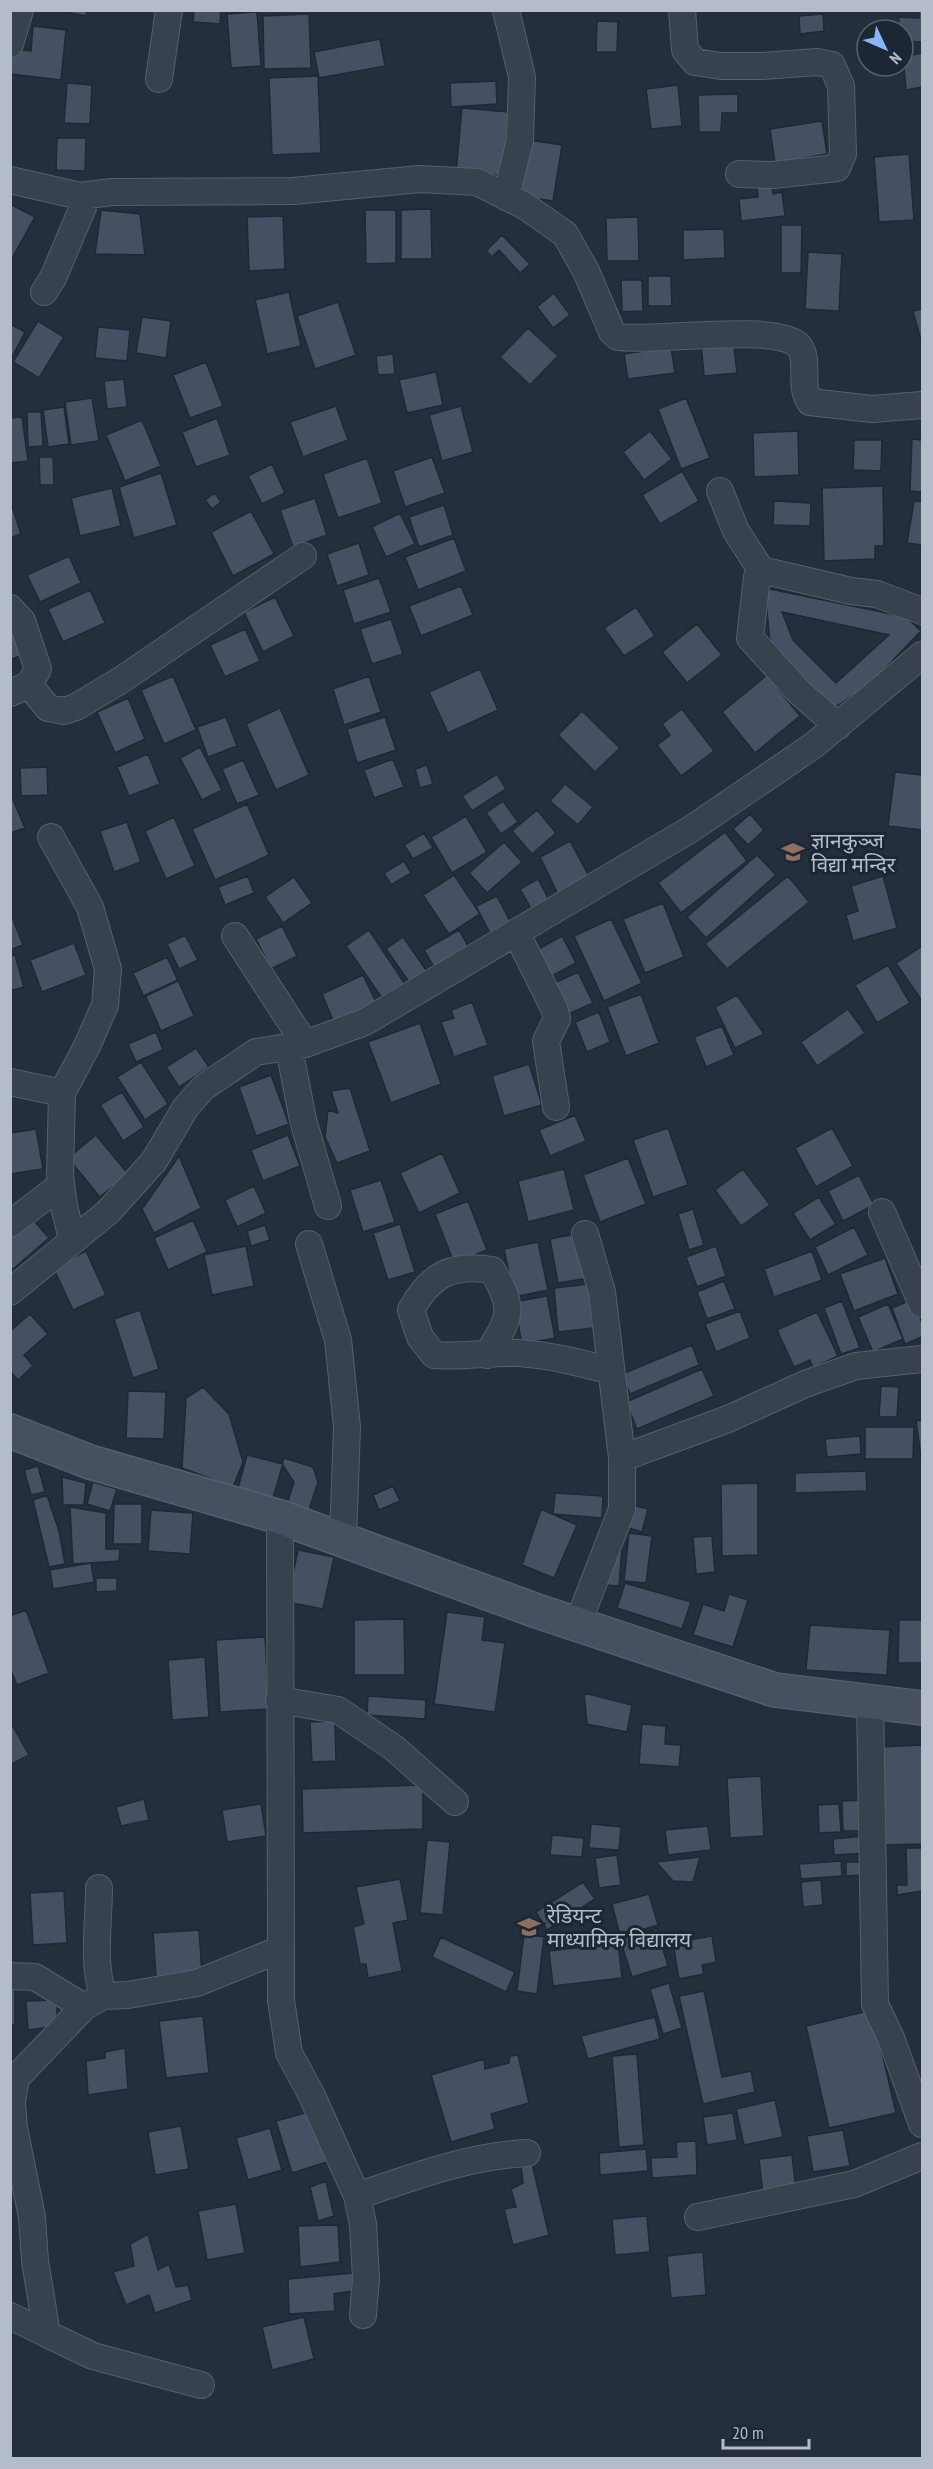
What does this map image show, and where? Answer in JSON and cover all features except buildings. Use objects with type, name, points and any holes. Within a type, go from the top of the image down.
[{"type":"street","points":[[10,44],[21,10]]},
{"type":"street","points":[[159,80],[169,10]]},
{"type":"street","points":[[506,10],[522,77],[520,141],[506,197]]},
{"type":"street","points":[[682,10],[685,50],[695,62],[751,66],[817,62],[832,65],[841,86],[843,154],[837,168],[773,175],[739,174]]},
{"type":"street","points":[[10,180],[80,196],[112,192],[293,191],[420,179],[477,182],[525,206],[565,234],[586,271],[612,332],[618,337],[721,334],[781,338],[796,343],[802,351],[804,393],[810,402],[873,409],[922,405]]},
{"type":"street","points":[[44,291],[53,278],[88,195]]},
{"type":"street","points":[[720,491],[736,531],[761,570],[851,591],[877,594],[922,610]]},
{"type":"street","points":[[10,608],[22,621],[38,669],[20,689],[48,708],[64,711],[76,707],[122,680],[303,556]]},
{"type":"street","points":[[761,570],[757,578],[750,638],[800,693],[838,726]]},
{"type":"street","points":[[10,1292],[72,1239],[108,1212],[154,1161],[186,1107],[204,1087],[256,1052],[297,1046],[365,1022],[691,829],[814,746],[922,655]]},
{"type":"street","points":[[51,837],[90,907],[108,969],[105,1005],[87,1046],[62,1093],[61,1185],[72,1239]]},
{"type":"street","points":[[516,932],[554,1008],[557,1019],[546,1041],[556,1107]]},
{"type":"street","points":[[235,936],[297,1046],[303,1120],[327,1206]]},
{"type":"street","points":[[10,1082],[62,1093]]},
{"type":"street","points":[[10,1224],[61,1185]]},
{"type":"street","points":[[882,1212],[919,1288]]},
{"type":"street","points":[[578,1623],[622,1509],[622,1458],[602,1292],[585,1234]]},
{"type":"street","points":[[309,1244],[338,1340],[347,1427],[343,1539]]},
{"type":"street","points":[[487,1355],[518,1353],[558,1358],[611,1371]]},
{"type":"street","points":[[622,1458],[728,1419],[805,1384],[856,1366],[922,1359]]},
{"type":"street","points":[[10,1431],[90,1462],[280,1517],[537,1611],[775,1690],[922,1708]]},
{"type":"street","points":[[280,1517],[281,2000],[289,2053],[312,2096],[357,2196],[363,2224],[366,2278],[363,2315]]},
{"type":"street","points":[[279,1700],[338,1710],[394,1748],[455,1802]]},
{"type":"street","points":[[870,1700],[875,2004],[891,2038],[922,2124]]},
{"type":"street","points":[[94,2002],[98,1978],[95,1943],[99,1921],[99,1888]]},
{"type":"street","points":[[47,2334],[35,2261],[32,2217],[12,2102],[16,2078],[94,2002],[197,1983],[281,1949]]},
{"type":"street","points":[[10,1976],[35,1977],[94,2002]]},
{"type":"street","points":[[357,2196],[441,2168],[497,2154],[527,2153]]},
{"type":"street","points":[[698,2217],[854,2184],[922,2156]]},
{"type":"street","points":[[10,2316],[93,2356],[201,2385]]},
{"type":"place","name":"ज्ञानकुञ्‍ज विद्या मन्दिर","points":[[793,852]]},
{"type":"place","name":"रेडियन्ट माध्यामिक विद्यालय","points":[[529,1927]]}]
